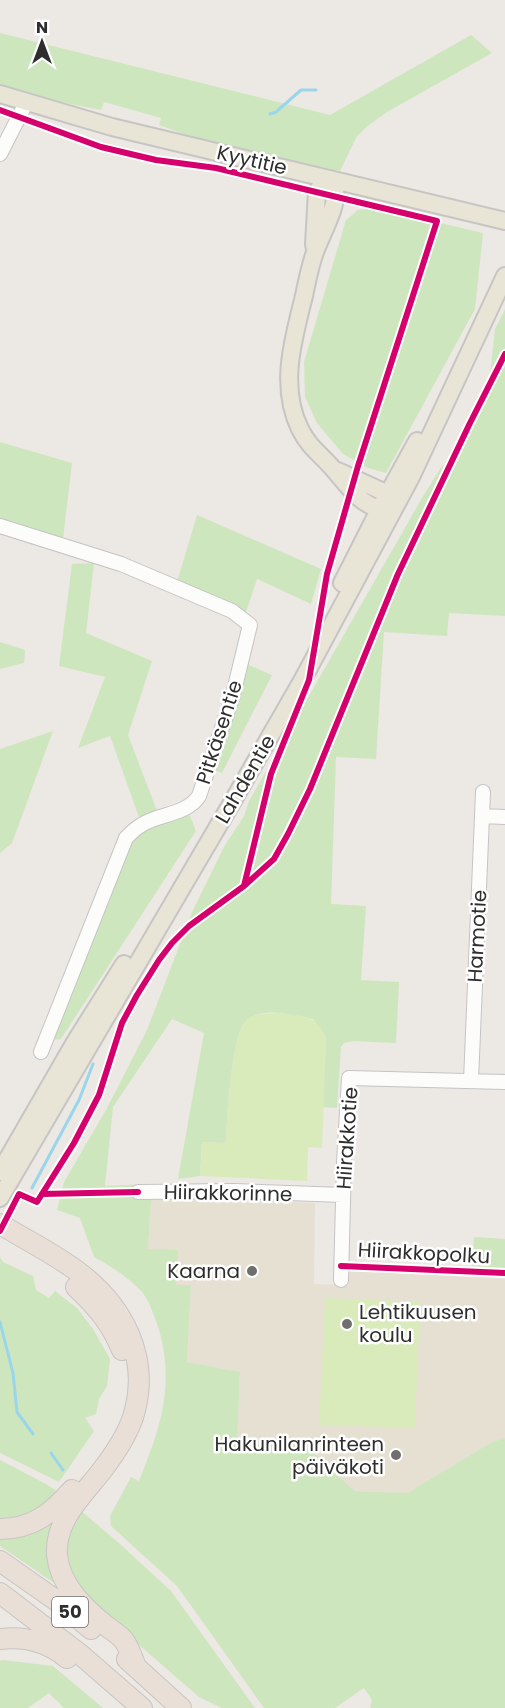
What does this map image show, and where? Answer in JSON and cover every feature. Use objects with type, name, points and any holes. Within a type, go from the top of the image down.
[{"type":"highway","points":[[0,1224],[81,1274],[110,1301],[127,1326],[134,1347],[139,1390],[135,1411],[129,1427],[110,1460],[63,1521],[57,1542],[57,1553],[68,1587],[87,1610],[124,1641],[136,1667]]},
{"type":"highway","points":[[0,1240],[74,1284],[98,1309],[115,1332],[126,1366],[126,1388],[116,1425],[99,1454],[75,1486],[47,1515],[18,1527],[0,1529]]},
{"type":"highway","name":"50","points":[[0,1561],[96,1632],[181,1708]]},
{"type":"highway","name":"50","points":[[0,1593],[81,1654],[136,1703]]},
{"type":"highway","points":[[0,1639],[24,1638],[53,1647],[94,1679],[136,1703]]},
{"type":"main road","name":"Kyytitie","points":[[0,94],[105,125],[502,220]]},
{"type":"main road","points":[[330,179],[317,191],[314,253],[290,358],[289,394],[292,408],[304,436],[318,455],[387,505]]},
{"type":"main road","name":"Lahdentie","points":[[0,1172],[75,1042],[229,795],[387,505],[420,459],[505,276]]},
{"type":"main road","name":"Lahdentie","points":[[0,1198],[303,679],[387,505]]},
{"type":"street","points":[[0,154],[26,103]]},
{"type":"street","name":"Pitkäsentie","points":[[0,526],[121,564],[232,611],[250,625],[233,695],[199,796],[194,804],[147,822],[126,838],[41,1052]]},
{"type":"street","name":"Harmotie","points":[[471,1080],[483,792]]},
{"type":"street","points":[[482,816],[505,817]]},
{"type":"street","name":"Hiirakkotie","points":[[340,1280],[349,1078],[505,1082]]},
{"type":"street","name":"Hiirakkorinne","points":[[138,1192],[234,1191],[343,1195]]},
{"type":"shaded area","name":"Lehtikuusen koulu","points":[[203,1198],[315,1203],[314,1284],[348,1285],[348,1271],[505,1279],[505,1438],[492,1442],[407,1493],[355,1491],[302,1443],[237,1444],[240,1372],[187,1362],[191,1286],[176,1285],[148,1249],[151,1199]]},
{"type":"green space","points":[[0,33],[330,115],[471,35],[492,53],[387,112],[369,125],[357,136],[340,171],[200,140],[159,125],[161,118],[104,102],[101,110],[12,90],[0,85]]},
{"type":"green space","points":[[376,208],[483,233],[475,309],[386,473],[368,468],[343,454],[317,423],[305,397],[304,362],[346,220],[358,210]]},
{"type":"green space","points":[[505,309],[505,616],[449,613],[447,636],[384,632],[376,759],[336,757],[331,904],[366,906],[361,980],[399,982],[396,1043],[353,1041],[344,1043],[341,1047],[337,1108],[323,1107],[326,1038],[313,1019],[275,1013],[253,1016],[246,1021],[241,1030],[233,1060],[226,1143],[202,1142],[200,1176],[178,1179],[204,1033],[172,1019],[113,1107],[105,1186],[152,1184],[148,1249],[178,1250],[176,1285],[191,1285],[187,1362],[240,1372],[237,1444],[302,1443],[355,1491],[407,1493],[492,1442],[505,1438],[505,1708],[370,1708],[372,1700],[364,1688],[335,1708],[264,1708],[177,1586],[111,1526],[110,1516],[131,1477],[139,1481],[159,1425],[165,1389],[164,1350],[154,1315],[142,1292],[120,1273],[94,1257],[80,1218],[57,1210],[64,1182],[106,1110],[147,1030],[193,910],[225,845],[244,816],[249,801],[422,498],[440,469],[463,445],[488,394],[495,329]]},
{"type":"green space","points":[[0,442],[72,463],[63,539],[0,519]]},
{"type":"green space","points":[[197,515],[321,569],[311,604],[257,579],[246,612],[177,582]]},
{"type":"green space","points":[[94,563],[86,633],[152,661],[128,735],[157,811],[139,817],[110,736],[78,748],[105,677],[59,666],[72,564]]},
{"type":"green space","points":[[0,642],[25,650],[24,663],[0,669]]},
{"type":"green space","points":[[244,663],[272,675],[222,773],[212,769]]},
{"type":"green space","points":[[53,731],[12,843],[0,853],[0,749]]},
{"type":"green space","points":[[188,811],[196,831],[61,1039],[49,1040],[130,842],[143,828]]},
{"type":"green space","points":[[278,1013],[313,1020],[326,1038],[322,1148],[308,1147],[307,1181],[200,1176],[202,1142],[226,1143],[231,1078],[237,1042],[242,1028],[247,1020],[254,1016]]},
{"type":"green space","points":[[474,1237],[505,1239],[505,1268],[472,1266]]},
{"type":"green space","points":[[0,1257],[3,1262],[33,1276],[36,1290],[49,1298],[55,1291],[77,1308],[93,1329],[110,1359],[107,1386],[99,1399],[96,1414],[85,1418],[94,1431],[59,1482],[0,1453]]},
{"type":"green space","points":[[325,1298],[420,1302],[415,1428],[319,1425]]},
{"type":"green space","points":[[0,1460],[60,1493],[32,1515],[0,1521]]},
{"type":"green space","points":[[79,1509],[171,1591],[255,1708],[222,1708],[199,1697],[92,1604],[74,1582],[65,1557],[67,1531]]},
{"type":"green space","points":[[54,1517],[63,1589],[0,1546],[0,1534]]},
{"type":"green space","points":[[0,1661],[53,1666],[103,1708],[64,1708],[49,1693],[28,1708],[0,1708]]},
{"type":"waterway","points":[[270,114],[276,112],[301,90],[316,90]]},
{"type":"waterway","points":[[32,1188],[79,1100],[93,1064]]},
{"type":"waterway","points":[[0,1322],[13,1373],[17,1412],[33,1434]]},
{"type":"waterway","points":[[51,1453],[63,1470]]},
{"type":"cycle path","points":[[0,110],[101,147],[156,160],[216,168],[437,221],[358,466],[327,574],[309,680],[271,774],[244,886]]},
{"type":"cycle path","points":[[0,1231],[19,1194],[37,1202],[74,1143],[99,1095],[122,1023],[159,960],[189,926],[244,886],[274,859],[310,789],[398,574],[505,354]]},
{"type":"cycle path","points":[[42,1194],[138,1192]]},
{"type":"cycle path","name":"Hiirakkopolku","points":[[341,1266],[505,1273]]},
{"type":"place","name":"Kaarna","points":[[252,1271]]},
{"type":"place","name":"Lehtikuusen koulu","points":[[347,1324]]},
{"type":"place","name":"Hakunilanrinteen päiväkoti","points":[[396,1455]]}]
